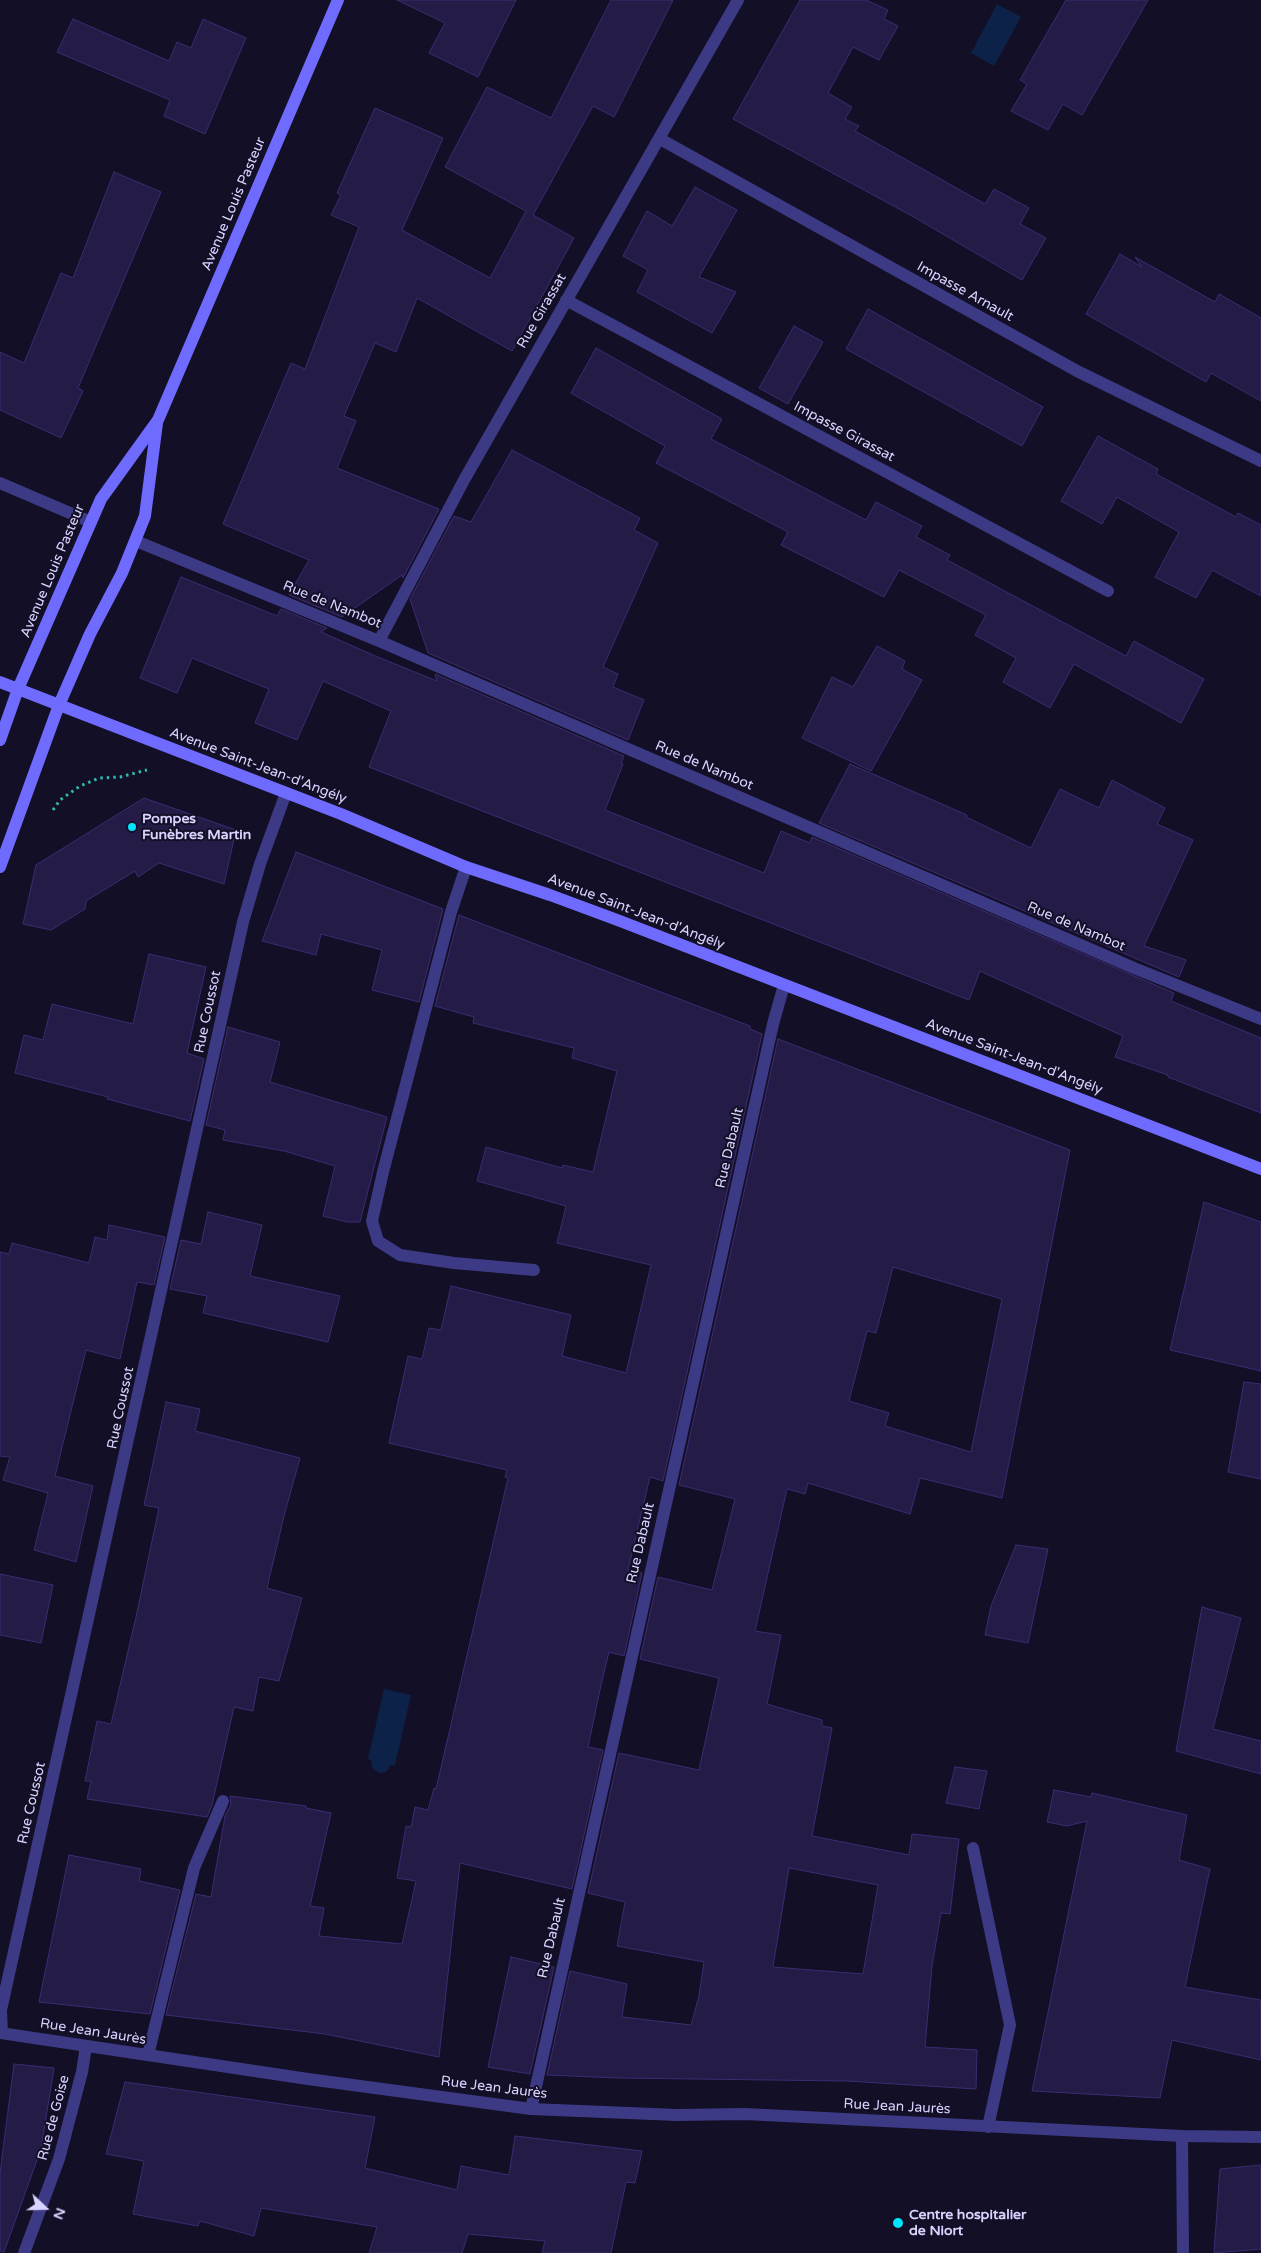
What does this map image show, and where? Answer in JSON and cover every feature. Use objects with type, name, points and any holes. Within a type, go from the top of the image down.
[{"type":"main road","name":"Avenue Louis Pasteur","points":[[0,740],[18,689],[101,499],[158,420],[338,0]]},
{"type":"main road","name":"Avenue Louis Pasteur","points":[[0,867],[59,705],[90,634],[122,573],[145,516],[158,420]]},
{"type":"main road","name":"Avenue Saint-Jean-d'Angély","points":[[0,682],[341,814],[466,867],[550,895],[1261,1169]]},
{"type":"street","name":"Rue Girassat","points":[[379,641],[464,480],[738,0]]},
{"type":"street","name":"Impasse Arnault","points":[[660,139],[1077,371],[1261,461]]},
{"type":"street","name":"Impasse Girassat","points":[[566,300],[1108,591]]},
{"type":"street","points":[[0,483],[91,522]]},
{"type":"street","name":"Rue de Nambot","points":[[136,541],[379,641],[1134,968],[1261,1019]]},
{"type":"street","name":"Rue Coussot","points":[[1,2033],[1,2010],[243,922],[260,864],[286,793]]},
{"type":"street","points":[[466,867],[451,912],[372,1221],[378,1241],[400,1255],[454,1263],[534,1270]]},
{"type":"street","name":"Rue Dabault","points":[[530,2109],[771,1034],[784,985]]},
{"type":"street","points":[[148,2055],[194,1868],[223,1801]]},
{"type":"street","points":[[973,1848],[1010,2025],[988,2127]]},
{"type":"street","name":"Rue Jean Jaurès","points":[[1,2033],[308,2080],[530,2109],[677,2115],[745,2114],[1182,2136],[1261,2137]]},
{"type":"street","name":"Rue de Goise","points":[[24,2253],[59,2159],[82,2072],[86,2046]]},
{"type":"street","points":[[1182,2136],[1182,2253]]},
{"type":"path","points":[[49,816],[60,800],[80,786],[93,780],[120,777],[195,757]]},
{"type":"water","points":[[997,4],[1021,17],[994,66],[971,53]]},
{"type":"water","points":[[384,1689],[411,1695],[395,1765],[391,1765],[386,1772],[379,1773],[372,1768],[371,1760],[368,1759]]},
{"type":"building","points":[[397,0],[516,0],[478,77],[429,53],[445,23]]},
{"type":"building","points":[[611,0],[673,0],[614,117],[593,106],[533,215],[574,238],[512,351],[417,298],[396,352],[375,343],[344,416],[356,421],[337,468],[439,509],[403,578],[402,575],[342,617],[289,595],[309,560],[223,524],[291,363],[305,369],[359,227],[331,215],[341,195],[337,193],[375,108],[443,138],[402,230],[490,278],[526,211],[445,167],[487,87],[551,118]]},
{"type":"building","points":[[800,0],[866,0],[888,10],[884,19],[898,26],[879,60],[853,47],[828,93],[852,107],[845,119],[859,126],[855,131],[985,204],[994,189],[1029,208],[1020,224],[1046,238],[1022,280],[912,216],[733,119]]},
{"type":"building","points":[[1066,0],[1148,0],[1082,115],[1063,104],[1048,130],[1011,111],[1027,84],[1020,80]]},
{"type":"building","points":[[73,19],[169,61],[177,42],[191,48],[203,19],[246,38],[205,134],[164,116],[170,100],[57,52]]},
{"type":"building","points":[[114,172],[161,192],[78,388],[83,391],[61,438],[0,410],[0,352],[24,363],[61,273],[73,278]]},
{"type":"building","points":[[695,187],[737,210],[699,277],[736,292],[712,333],[637,292],[648,270],[623,256],[647,211],[672,226]]},
{"type":"building","points":[[1120,254],[1142,267],[1135,257],[1215,302],[1219,294],[1261,318],[1261,401],[1211,373],[1206,382],[1086,314]]},
{"type":"building","points":[[868,309],[1043,407],[1022,446],[846,349]]},
{"type":"building","points":[[794,326],[823,342],[788,404],[759,388]]},
{"type":"building","points":[[596,348],[722,419],[711,439],[866,520],[876,502],[922,526],[916,537],[950,555],[947,560],[1126,656],[1134,641],[1204,679],[1181,723],[1074,664],[1050,708],[1003,682],[1016,658],[975,635],[986,615],[899,570],[884,597],[781,545],[788,532],[656,463],[665,446],[571,393]]},
{"type":"building","points":[[1098,436],[1158,469],[1156,474],[1236,517],[1238,513],[1261,525],[1261,596],[1212,570],[1196,598],[1155,577],[1179,532],[1117,497],[1102,524],[1061,501]]},
{"type":"building","points":[[512,450],[640,518],[634,530],[658,543],[603,667],[618,674],[613,687],[644,700],[628,740],[428,653],[410,599],[454,516],[471,522]]},
{"type":"building","points":[[181,577],[277,616],[281,609],[327,628],[321,632],[373,655],[437,681],[435,674],[624,756],[621,763],[623,764],[605,810],[764,873],[781,831],[810,843],[812,837],[1174,993],[1171,1001],[1261,1038],[1261,1113],[1168,1077],[1168,1075],[1115,1057],[1123,1036],[980,971],[969,1000],[369,767],[391,711],[323,681],[297,740],[255,723],[269,689],[192,658],[177,693],[140,678]]},
{"type":"building","points":[[877,646],[905,661],[902,669],[922,680],[871,771],[802,738],[832,677],[853,687]]},
{"type":"building","points":[[850,764],[967,815],[966,817],[1031,848],[1060,789],[1099,808],[1112,780],[1165,808],[1157,824],[1193,840],[1144,946],[1186,960],[1179,977],[819,823]]},
{"type":"building","points":[[144,798],[236,830],[224,884],[159,863],[138,877],[135,871],[86,901],[85,909],[51,930],[23,924],[36,865]]},
{"type":"building","points":[[296,852],[443,909],[419,1002],[372,990],[382,950],[321,934],[316,955],[262,941]]},
{"type":"building","points":[[459,915],[750,1026],[750,1029],[762,1034],[663,1481],[650,1477],[628,1570],[642,1573],[624,1656],[609,1652],[601,1685],[588,1747],[603,1750],[572,1889],[460,1863],[439,2057],[325,2034],[166,2015],[196,1894],[211,1897],[225,1816],[231,1804],[230,1796],[306,1806],[306,1808],[331,1813],[310,1906],[324,1908],[319,1936],[402,1944],[416,1881],[397,1878],[406,1826],[411,1827],[415,1807],[428,1810],[434,1788],[436,1789],[508,1478],[505,1477],[507,1470],[389,1443],[408,1356],[422,1359],[429,1328],[441,1330],[451,1286],[571,1315],[562,1356],[626,1373],[651,1265],[557,1243],[566,1206],[477,1181],[486,1147],[562,1168],[563,1165],[593,1172],[617,1071],[572,1058],[574,1048],[473,1023],[474,1017],[435,1006]]},
{"type":"building","points":[[149,954],[206,967],[187,1053],[204,1059],[190,1121],[15,1073],[24,1035],[43,1040],[52,1004],[133,1024]]},
{"type":"building","points":[[228,1027],[280,1042],[270,1082],[387,1117],[360,1222],[347,1222],[323,1216],[335,1166],[284,1151],[223,1140],[225,1130],[206,1125]]},
{"type":"building","points":[[778,1039],[1070,1150],[1002,1498],[920,1478],[910,1514],[808,1483],[805,1494],[787,1489],[755,1631],[781,1635],[767,1704],[822,1720],[822,1726],[832,1728],[812,1836],[909,1855],[912,1834],[959,1839],[950,1914],[941,1913],[932,1966],[925,2047],[977,2050],[976,2089],[847,2081],[618,2078],[547,2075],[570,1971],[627,1984],[622,2017],[691,2025],[699,1996],[704,1962],[617,1946],[625,1902],[588,1893],[619,1753],[699,1770],[719,1678],[640,1659],[658,1577],[712,1590],[735,1499],[679,1485]],"holes":[[[893,1267],[1002,1299],[971,1452],[885,1426],[889,1413],[849,1401],[867,1331],[876,1333]],[[789,1868],[878,1885],[863,1974],[773,1967]]]},
{"type":"building","points":[[1204,1202],[1261,1222],[1261,1371],[1170,1350]]},
{"type":"building","points":[[208,1212],[262,1225],[250,1276],[340,1296],[328,1342],[203,1313],[207,1296],[170,1289],[181,1240],[201,1244]]},
{"type":"building","points":[[109,1225],[165,1237],[154,1285],[137,1282],[120,1359],[86,1350],[55,1476],[93,1486],[76,1562],[34,1550],[48,1493],[3,1480],[10,1457],[0,1456],[0,1252],[9,1254],[12,1243],[89,1263],[95,1237],[107,1240]]},
{"type":"building","points":[[1244,1382],[1261,1384],[1261,1479],[1228,1472]]},
{"type":"building","points":[[166,1402],[200,1409],[195,1431],[300,1458],[267,1588],[302,1598],[279,1681],[259,1677],[253,1711],[234,1707],[212,1805],[207,1817],[87,1799],[91,1781],[85,1781],[97,1721],[111,1724],[136,1617],[159,1508],[144,1505]]},
{"type":"building","points":[[1016,1545],[1048,1549],[1028,1643],[985,1635],[991,1606]]},
{"type":"building","points":[[0,1574],[53,1585],[41,1643],[0,1635]]},
{"type":"building","points":[[1202,1607],[1241,1618],[1213,1729],[1261,1741],[1261,1774],[1176,1751]]},
{"type":"building","points":[[955,1767],[987,1771],[979,1809],[946,1803]]},
{"type":"building","points":[[1054,1790],[1091,1797],[1092,1793],[1187,1815],[1179,1860],[1210,1869],[1185,1987],[1261,2000],[1261,2060],[1172,2040],[1160,2098],[1032,2091],[1087,1821],[1067,1826],[1047,1822]]},
{"type":"building","points":[[69,1855],[141,1869],[139,1881],[180,1890],[150,2014],[39,2002]]},
{"type":"building","points":[[511,1957],[554,1967],[530,2074],[488,2067]]},
{"type":"building","points":[[14,2064],[54,2068],[41,2149],[4,2252],[0,2251],[0,2173]]},
{"type":"building","points":[[125,2082],[375,2117],[365,2168],[457,2190],[461,2166],[509,2175],[515,2136],[642,2151],[635,2183],[626,2182],[611,2253],[542,2253],[545,2241],[468,2234],[462,2253],[369,2253],[377,2227],[261,2208],[254,2236],[200,2221],[198,2226],[133,2214],[144,2161],[106,2154]]},
{"type":"building","points":[[1261,2165],[1261,2249],[1214,2253],[1220,2169]]},
{"type":"place","name":"Pompes Funèbres Martin","points":[[132,827]]},
{"type":"place","name":"Centre hospitalier de Niort","points":[[898,2223]]}]
